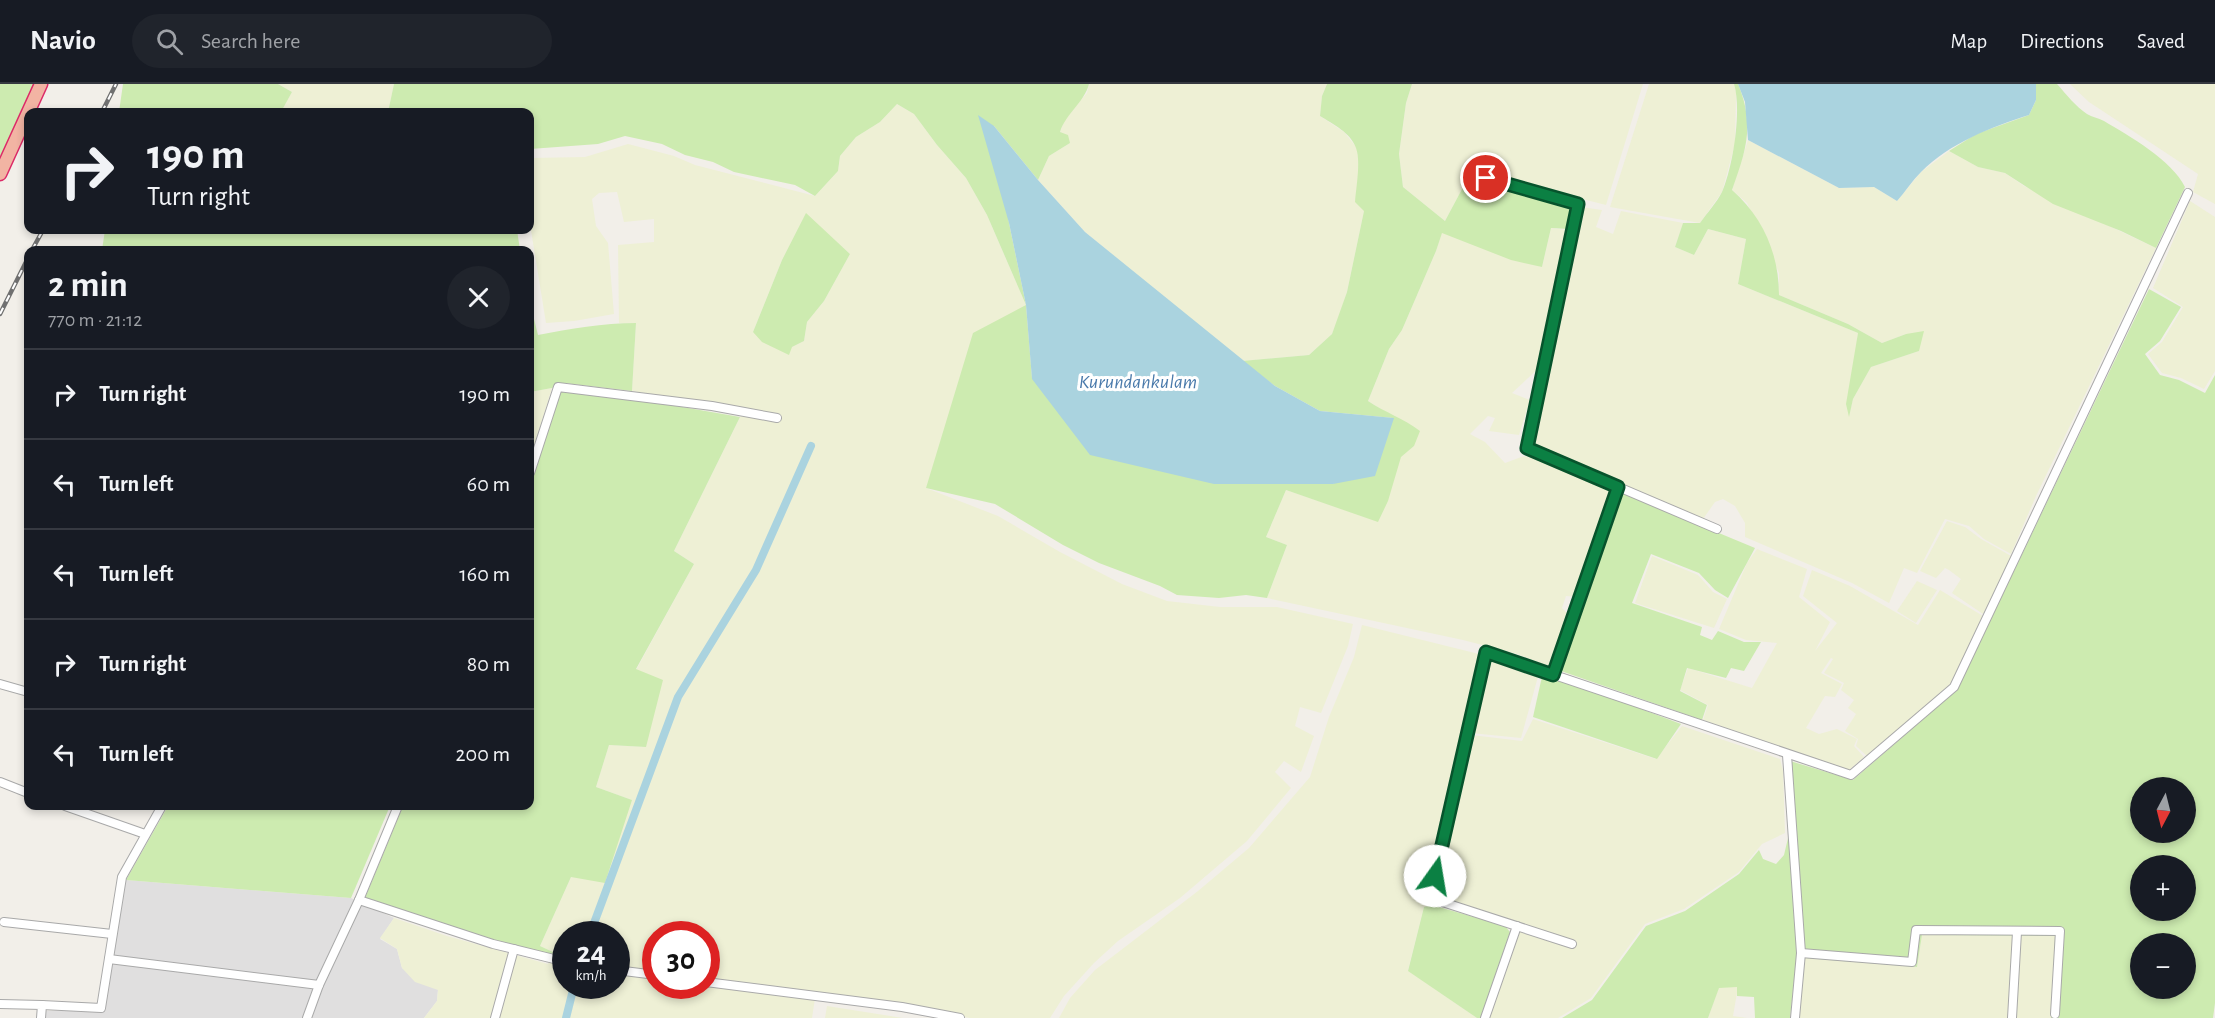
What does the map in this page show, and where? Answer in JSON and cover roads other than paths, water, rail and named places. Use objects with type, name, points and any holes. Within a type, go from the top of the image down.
[{"type":"highway","points":[[30,108],[41,84]]},
{"type":"highway","points":[[0,174],[24,121]]},
{"type":"street","points":[[1472,173],[1578,204],[1527,448],[1717,529]]},
{"type":"street","points":[[1572,944],[1430,898],[1486,652],[1851,775],[1954,687],[2188,193]]},
{"type":"street","points":[[534,461],[558,387],[712,406],[777,418]]},
{"type":"street","points":[[1553,675],[1618,487]]},
{"type":"street","points":[[0,684],[24,691]]},
{"type":"street","points":[[1787,755],[1802,952],[1795,1018]]},
{"type":"street","points":[[0,782],[24,791]]},
{"type":"street","points":[[76,810],[145,834]]},
{"type":"street","points":[[0,1004],[101,1008],[122,877],[160,810]]},
{"type":"street","points":[[307,1018],[319,985],[359,900],[396,810]]},
{"type":"street","points":[[359,900],[493,944],[552,958]]},
{"type":"street","points":[[4,922],[112,934]]},
{"type":"street","points":[[1485,1018],[1517,926]]},
{"type":"street","points":[[1802,952],[1912,962],[1916,930],[2060,931],[2055,1014]]},
{"type":"street","points":[[2012,1018],[2017,932]]},
{"type":"street","points":[[495,1018],[514,949]]},
{"type":"street","points":[[109,959],[319,985]]},
{"type":"street","points":[[720,984],[902,1007],[960,1018]]},
{"type":"street","points":[[41,1018],[42,1005]]},
{"type":"water","points":[[1738,84],[2036,84],[2036,100],[2029,115],[1972,137],[1932,162],[1897,201],[1874,187],[1839,188],[1748,140],[1745,102]]},
{"type":"water","name":"Kurundankulam","points":[[978,115],[994,126],[1085,232],[1275,386],[1320,411],[1394,418],[1375,476],[1333,484],[1214,484],[1090,455],[1032,379],[1026,305],[1009,223]]},
{"type":"waterway","points":[[595,921],[678,697],[756,570],[811,446]]},
{"type":"waterway","points":[[566,1018],[571,999]]},
{"type":"railway","points":[[104,108],[116,84]]},
{"type":"railway","points":[[34,246],[41,234]]},
{"type":"railway","points":[[0,314],[24,266]]}]
